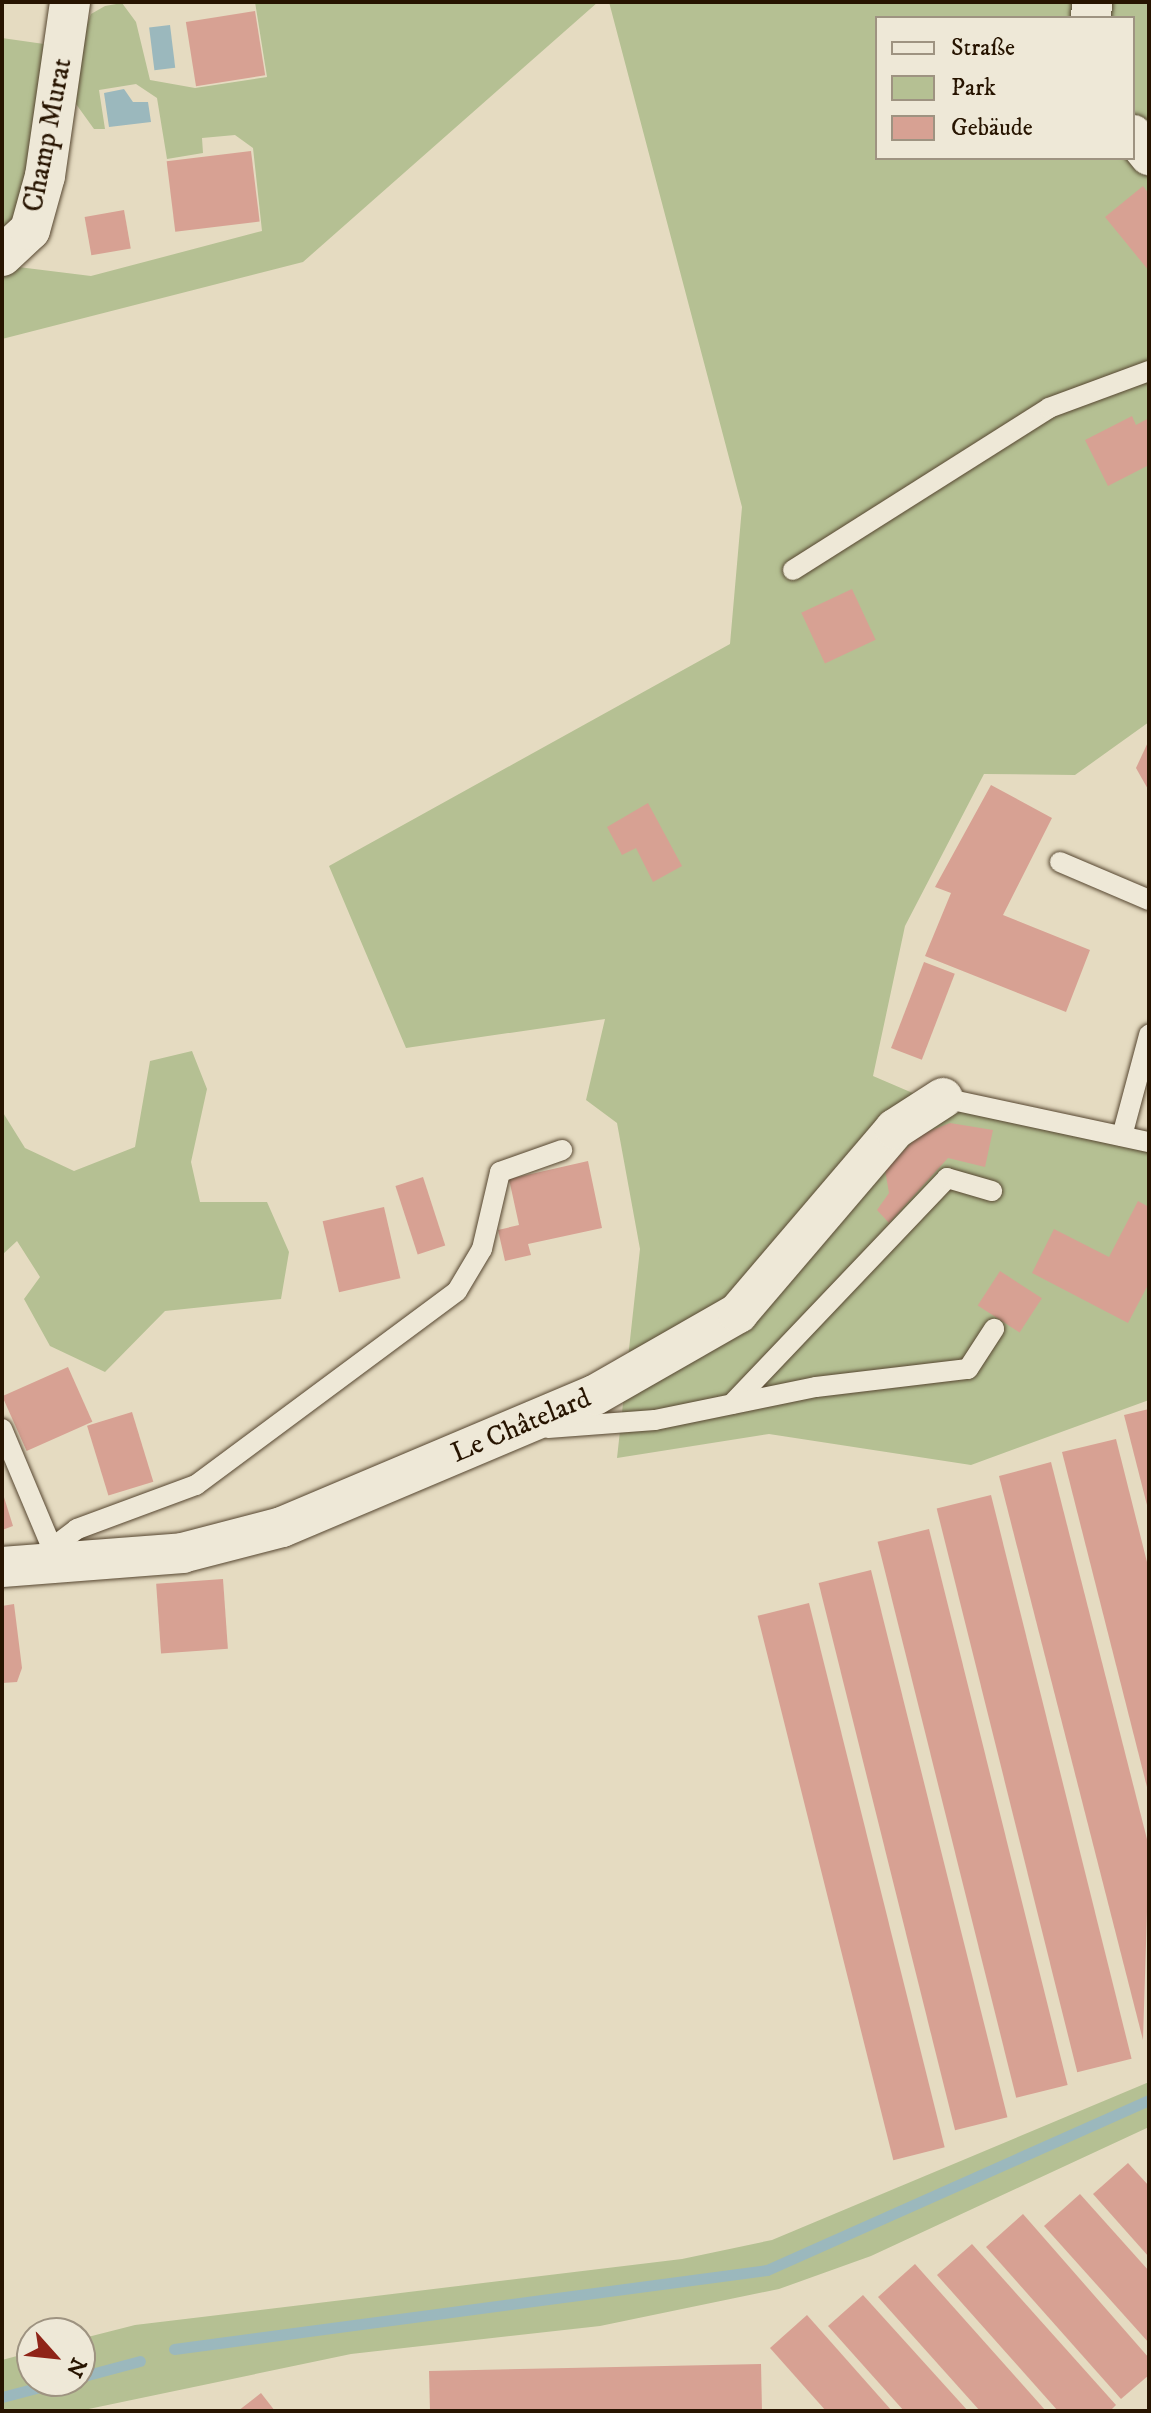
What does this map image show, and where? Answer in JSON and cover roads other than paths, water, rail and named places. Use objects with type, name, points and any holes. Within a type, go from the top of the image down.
[{"type":"street","name":"Champ Murat","points":[[2,256],[30,230],[45,176],[70,2]]},
{"type":"street","points":[[1135,138],[1149,155]]},
{"type":"street","name":"Le Châtelard","points":[[2,1567],[48,1556],[182,1553],[282,1527],[595,1395],[738,1313],[895,1129],[943,1098]]},
{"type":"lane","points":[[793,570],[1049,408],[1149,371]]},
{"type":"lane","points":[[1060,862],[1149,900]]},
{"type":"lane","points":[[1122,1136],[1149,1035]]},
{"type":"lane","points":[[943,1098],[1149,1142]]},
{"type":"lane","points":[[2,1429],[48,1556],[77,1529],[196,1485],[457,1291],[482,1249],[500,1172],[562,1150]]},
{"type":"lane","points":[[732,1404],[947,1178],[992,1191]]},
{"type":"lane","points":[[512,1430],[655,1420],[732,1404],[968,1369],[994,1329]]},
{"type":"water","points":[[170,25],[175,68],[154,70],[149,28]]},
{"type":"water","points":[[124,89],[133,102],[148,102],[151,122],[109,127],[104,93]]},
{"type":"waterway","points":[[174,2349],[767,2270],[1149,2100]]},
{"type":"waterway","points":[[96,2373],[140,2361]]},
{"type":"waterway","points":[[2,2397],[16,2393]]}]
